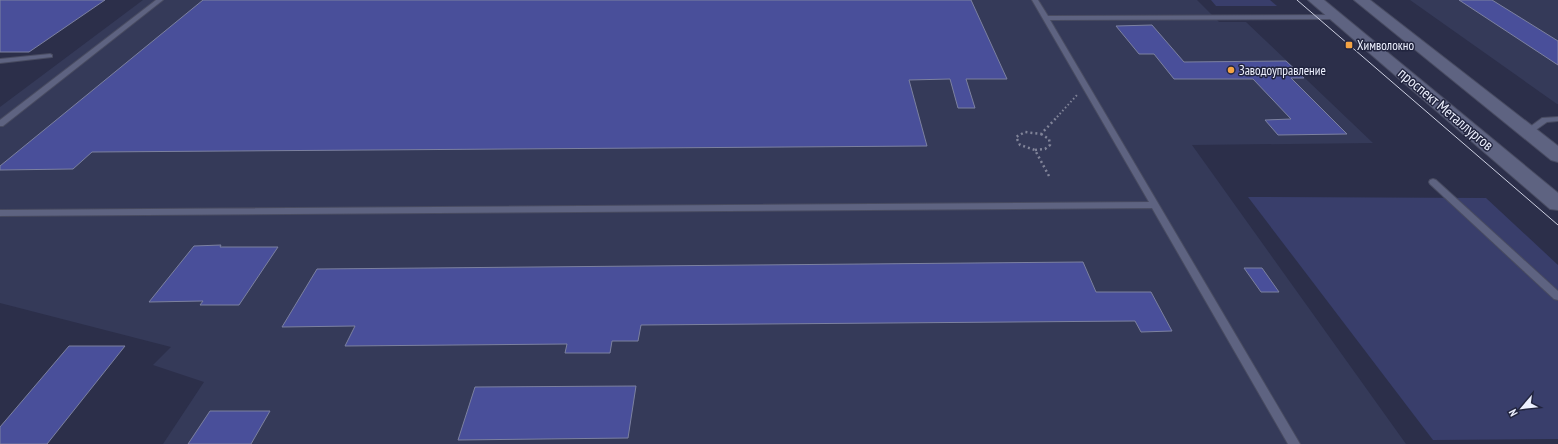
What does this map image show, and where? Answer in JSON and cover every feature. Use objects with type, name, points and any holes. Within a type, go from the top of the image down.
[{"type":"street","name":"проспект Металлургов","points":[[1315,0],[1558,204]]},
{"type":"street","points":[[1362,0],[1558,156]]},
{"type":"street","points":[[1336,18],[1386,18]]},
{"type":"lane","points":[[0,124],[160,0]]},
{"type":"lane","points":[[1035,0],[1294,443]]},
{"type":"lane","points":[[1046,18],[1336,18]]},
{"type":"lane","points":[[0,61],[50,56]]},
{"type":"lane","points":[[1527,132],[1545,120],[1558,119]]},
{"type":"lane","points":[[1432,182],[1558,297]]},
{"type":"lane","points":[[0,213],[1154,205]]},
{"type":"path","points":[[1041,134],[1086,86]]},
{"type":"path","points":[[1025,132],[1041,134],[1049,139],[1050,144],[1045,149],[1035,150],[1020,146],[1016,141],[1016,137],[1025,132]]},
{"type":"path","points":[[1035,150],[1049,176]]},
{"type":"shaded area","points":[[143,0],[1197,0],[1219,22],[1246,22],[1373,143],[1192,145],[1406,444],[163,444],[204,382],[153,365],[171,347],[0,303],[0,107]]},
{"type":"shaded area","points":[[1211,0],[1270,0],[1277,6],[1216,6]]},
{"type":"shaded area","points":[[1410,0],[1558,0],[1558,104],[1557,104]]},
{"type":"shaded area","points":[[1248,197],[1486,198],[1558,265],[1558,439],[1433,440]]},
{"type":"building","points":[[0,0],[105,0],[29,52],[0,52]]},
{"type":"building","points":[[203,0],[971,0],[1007,79],[966,79],[975,108],[958,108],[950,79],[909,80],[927,146],[92,152],[73,169],[0,170],[0,166]]},
{"type":"building","points":[[1459,0],[1492,0],[1558,41],[1558,65]]},
{"type":"building","points":[[1152,25],[1184,62],[1286,61],[1304,78],[1291,78],[1347,134],[1278,135],[1265,120],[1291,119],[1253,79],[1174,79],[1154,54],[1139,54],[1116,26]]},
{"type":"building","points":[[221,245],[220,247],[278,247],[239,305],[200,305],[203,301],[149,302],[194,246]]},
{"type":"building","points":[[1083,262],[1096,292],[1151,292],[1172,331],[1141,332],[1135,321],[641,325],[638,341],[612,341],[610,353],[565,353],[567,344],[345,346],[355,326],[282,327],[317,269]]},
{"type":"building","points":[[1244,268],[1262,268],[1279,292],[1261,292]]},
{"type":"building","points":[[69,346],[125,346],[47,444],[0,444],[0,427]]},
{"type":"building","points":[[636,386],[628,438],[458,440],[475,387]]},
{"type":"building","points":[[210,411],[270,411],[251,444],[188,444]]},
{"type":"tram line","points":[[1297,0],[1558,225]]},
{"type":"place","name":"Химволокно","points":[[1349,45]]},
{"type":"place","name":"Заводоуправление","points":[[1231,70]]}]
